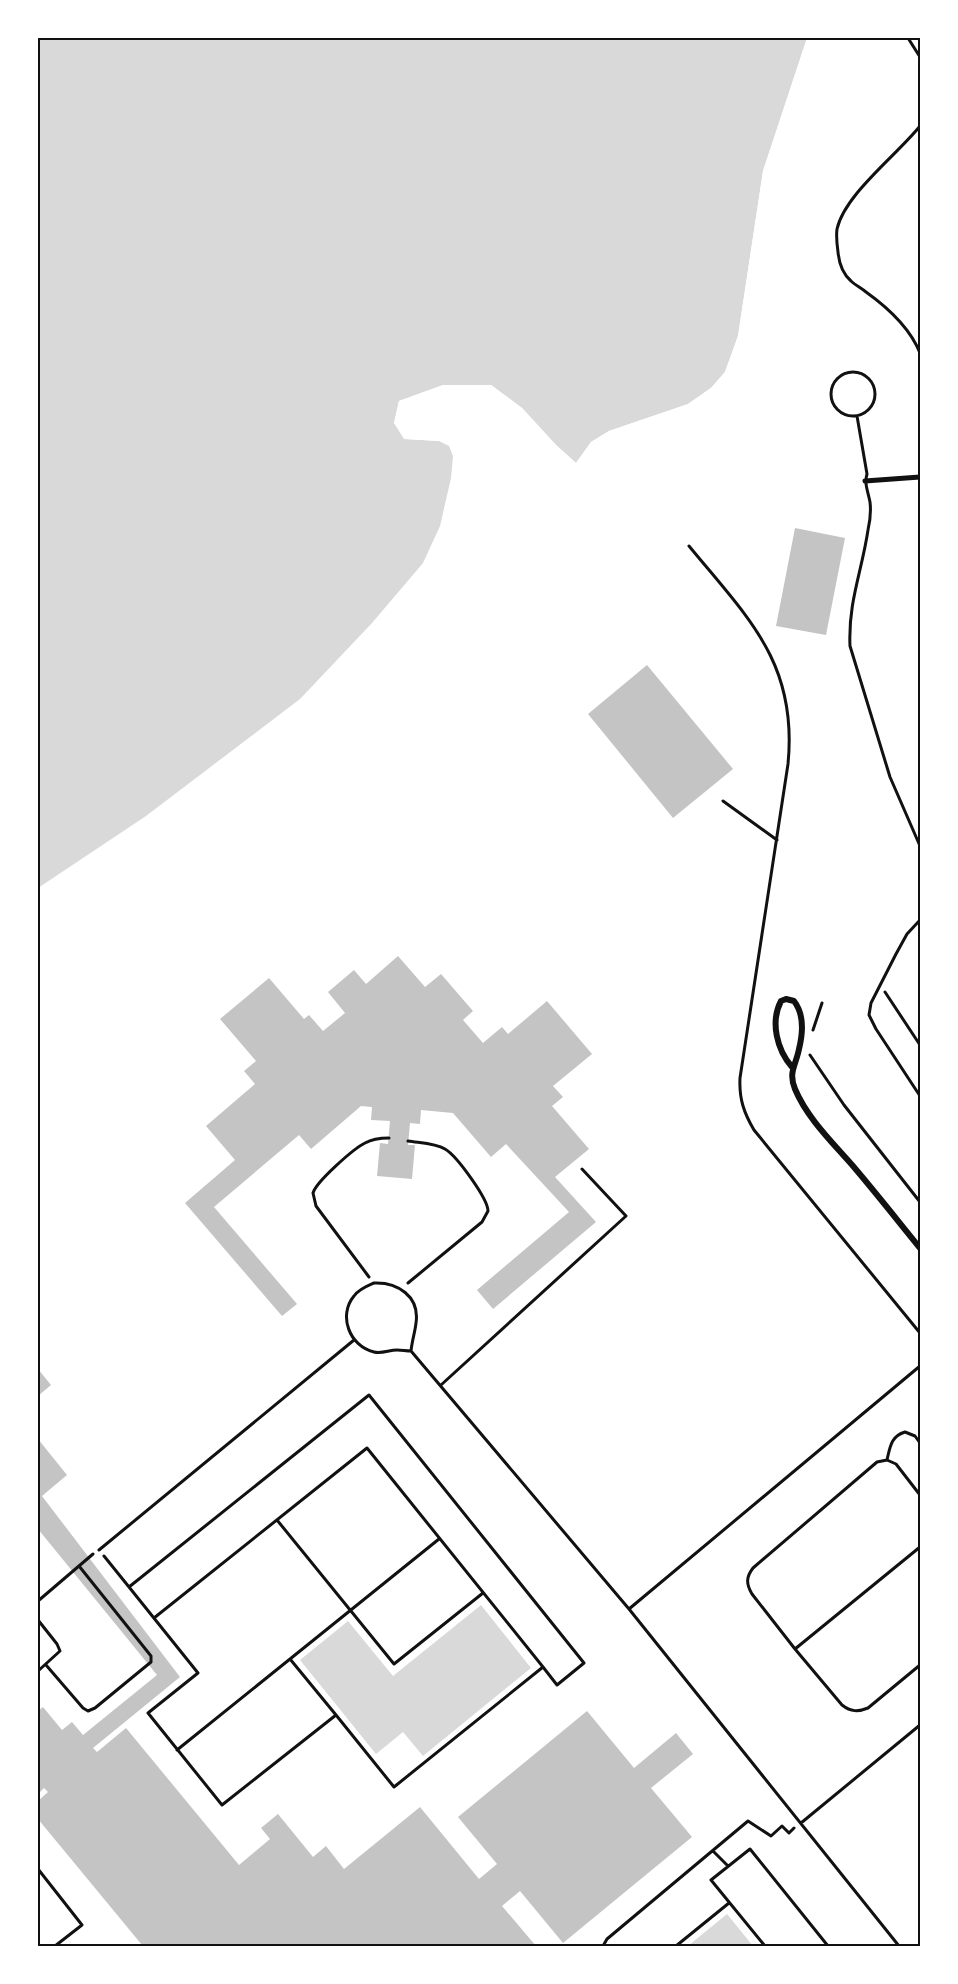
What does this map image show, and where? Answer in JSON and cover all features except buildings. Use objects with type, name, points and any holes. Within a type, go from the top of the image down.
[{"type":"street","points":[[865,481],[921,477]]},
{"type":"street","points":[[792,1067],[784,1058],[776,1032],[777,1009],[781,1001],[786,999],[795,1001],[800,1009],[802,1020],[799,1050],[792,1067],[794,1086],[800,1099],[822,1130],[921,1248]]},
{"type":"lane","points":[[845,373],[862,374],[869,378],[875,390],[876,398],[873,405],[868,411],[857,416],[845,415],[838,411],[831,399],[833,384],[845,373]]},
{"type":"lane","points":[[857,416],[870,503],[868,529],[852,602],[849,624],[850,646],[890,777],[921,846]]},
{"type":"lane","points":[[689,546],[758,631],[767,646],[781,678],[788,712],[790,747],[740,1078],[740,1099],[754,1130],[921,1333]]},
{"type":"lane","points":[[723,801],[777,840]]},
{"type":"lane","points":[[921,920],[907,934],[871,1003],[869,1015],[921,1096]]},
{"type":"lane","points":[[441,1385],[626,1216],[582,1169]]},
{"type":"lane","points":[[374,1283],[386,1283],[401,1289],[413,1301],[417,1312],[411,1351],[373,1352],[354,1340],[347,1322],[350,1304],[363,1288],[374,1283]]},
{"type":"lane","points":[[99,1550],[354,1340]]},
{"type":"lane","points":[[411,1351],[629,1609],[899,1947]]},
{"type":"lane","points":[[629,1609],[921,1366]]},
{"type":"lane","points":[[887,1460],[891,1443],[898,1434],[905,1432],[915,1436],[921,1443]]},
{"type":"lane","points":[[921,1495],[896,1464],[887,1460],[877,1462],[748,1574],[748,1588],[752,1594],[842,1705],[855,1711],[868,1708],[921,1665]]},
{"type":"lane","points":[[795,1649],[921,1547]]},
{"type":"lane","points":[[801,1823],[921,1725]]},
{"type":"path","points":[[908,38],[921,57]]},
{"type":"path","points":[[921,126],[857,194],[843,213],[837,230],[839,264],[849,280],[888,310],[905,328],[921,353]]},
{"type":"path","points":[[881,986],[921,1046]]},
{"type":"path","points":[[813,1032],[822,1003]]},
{"type":"path","points":[[810,1048],[810,1055],[844,1105],[921,1202]]},
{"type":"path","points":[[374,1283],[316,1206],[313,1194],[319,1182],[359,1146],[373,1139],[389,1138]]},
{"type":"path","points":[[401,1289],[482,1222],[488,1211],[486,1202],[453,1156],[439,1146],[408,1141]]},
{"type":"path","points":[[129,1587],[369,1395],[584,1663],[557,1685],[367,1448],[154,1618]]},
{"type":"path","points":[[277,1520],[394,1664],[483,1593]]},
{"type":"path","points":[[177,1750],[439,1539]]},
{"type":"path","points":[[38,1601],[99,1550],[198,1673],[148,1713],[222,1805],[336,1715]]},
{"type":"path","points":[[46,1665],[88,1711],[95,1708],[151,1662],[151,1656],[79,1566]]},
{"type":"path","points":[[38,1620],[60,1651],[38,1671]]},
{"type":"path","points":[[290,1659],[394,1787],[543,1667]]},
{"type":"path","points":[[603,1947],[607,1939],[748,1821],[771,1836],[782,1826],[789,1833],[801,1823]]},
{"type":"path","points":[[765,1947],[711,1880],[750,1849],[828,1947]]},
{"type":"path","points":[[713,1851],[728,1866]]},
{"type":"path","points":[[38,1869],[82,1925],[56,1947]]},
{"type":"path","points":[[676,1947],[729,1903]]},
{"type":"shaded area","points":[[38,38],[807,38],[763,171],[738,336],[725,372],[711,388],[688,404],[609,431],[591,442],[576,463],[522,408],[491,385],[443,385],[399,401],[394,423],[404,439],[439,441],[449,446],[453,456],[451,478],[440,526],[423,563],[372,623],[300,699],[146,816],[38,888]]},
{"type":"shaded area","points":[[481,1605],[531,1668],[423,1756],[403,1732],[376,1754],[300,1660],[348,1621],[393,1676]]},
{"type":"shaded area","points":[[727,1914],[753,1946],[688,1946]]},
{"type":"pier","points":[[807,38],[810,38],[766,172],[741,336],[728,373],[713,390],[689,406],[611,434],[593,444],[577,466],[553,447],[520,410],[490,388],[444,388],[402,404],[397,423],[406,436],[442,439],[439,441],[405,439],[394,423],[399,401],[443,385],[491,385],[522,408],[576,463],[591,442],[609,431],[688,404],[711,388],[725,372],[738,336],[763,171]]}]
